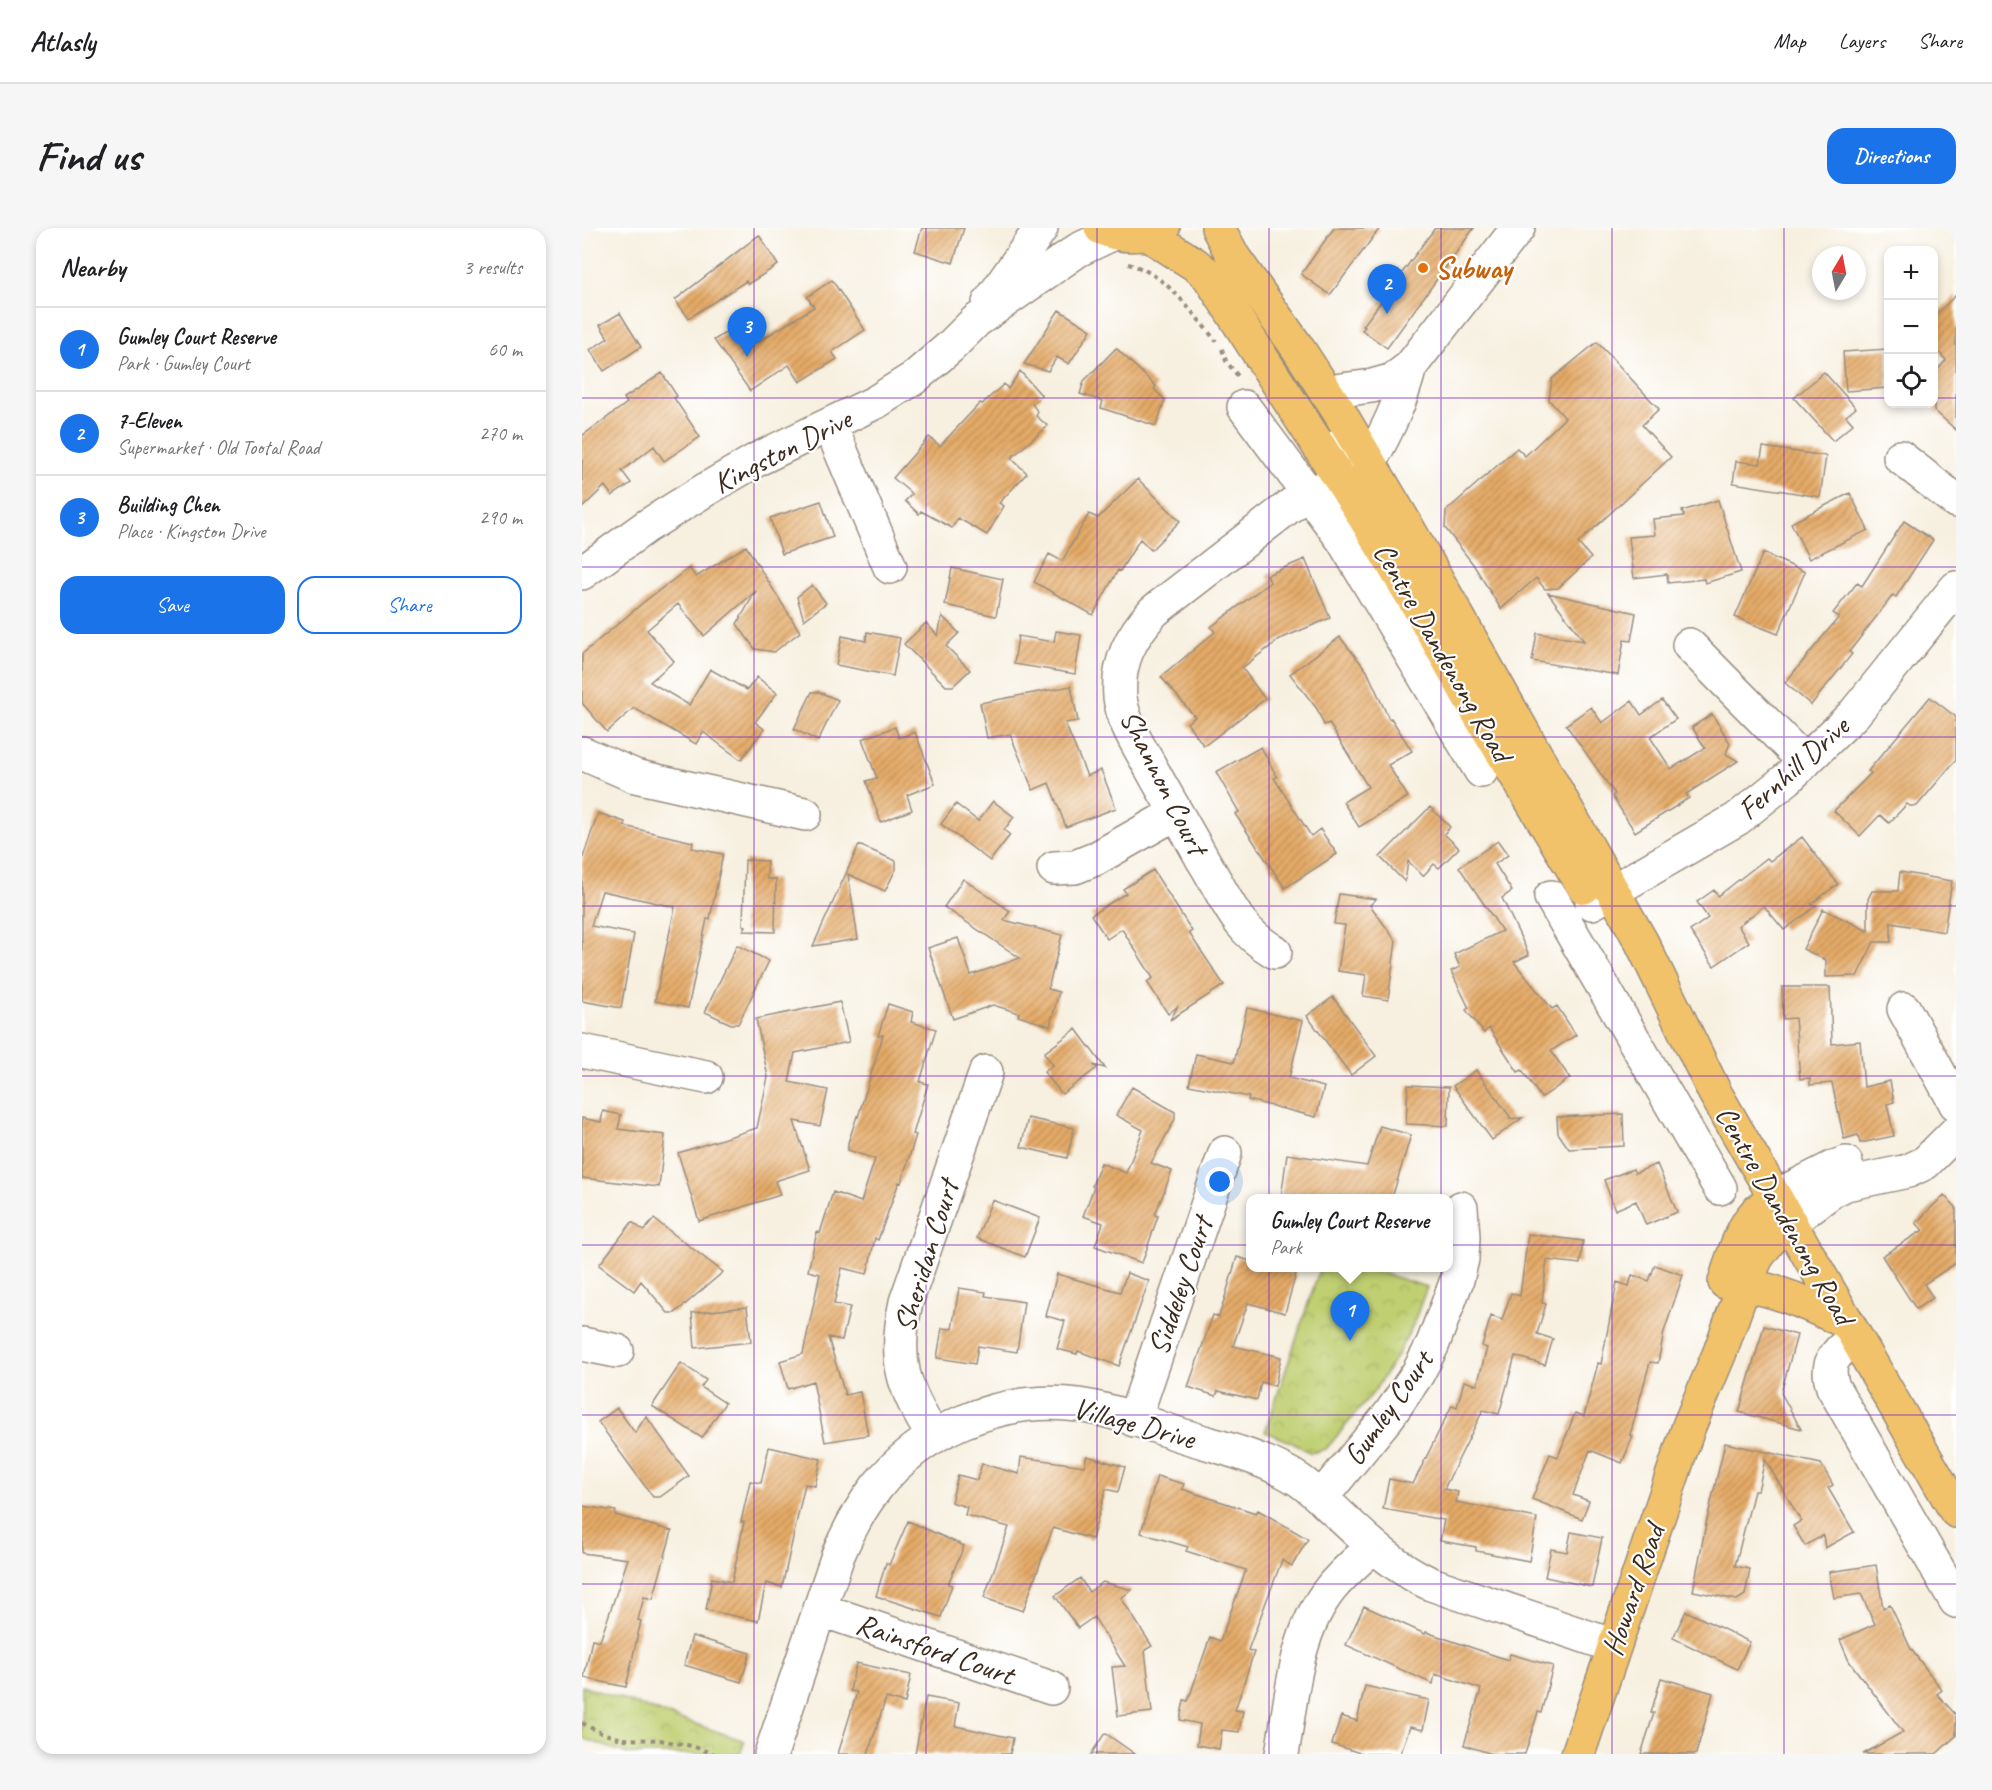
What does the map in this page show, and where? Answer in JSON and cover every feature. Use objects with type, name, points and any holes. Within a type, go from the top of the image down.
[{"type":"main road","name":"Centre Dandenong Road","points":[[1218,228],[1234,258],[1332,401],[1406,525],[1602,897],[1627,963],[1716,1093],[1956,1511]]},
{"type":"main road","points":[[1107,230],[1130,235],[1154,231]]},
{"type":"main road","name":"Centre Dandenong Road","points":[[1154,231],[1208,274],[1357,505],[1419,606],[1477,711],[1602,897]]},
{"type":"main road","name":"Howard Road","points":[[1578,1754],[1689,1426],[1756,1257],[1769,1241],[1782,1209]]},
{"type":"main road","name":"Howard Road","points":[[1689,1426],[1704,1347],[1726,1279],[1749,1223],[1753,1216],[1782,1209]]},
{"type":"main road","points":[[1744,1285],[1767,1289],[1794,1298],[1852,1330]]},
{"type":"street","name":"Kingston Drive","points":[[976,321],[1041,228]]},
{"type":"street","points":[[1335,473],[1341,441],[1332,401],[1393,380],[1410,367],[1518,228]]},
{"type":"street","name":"Kingston Drive","points":[[582,573],[647,526],[705,490],[758,459],[876,402],[914,378],[976,321],[1107,230]]},
{"type":"street","points":[[1369,463],[1402,399],[1410,367]]},
{"type":"street","name":"Centre Dandenong Road","points":[[1244,407],[1342,540],[1480,771]]},
{"type":"street","points":[[830,425],[890,567]]},
{"type":"street","points":[[1308,431],[1310,450],[1308,492]]},
{"type":"street","points":[[1899,457],[1956,501]]},
{"type":"street","name":"Shannon Court","points":[[1275,952],[1240,921],[1176,813],[1134,737],[1124,714],[1120,698],[1120,683],[1128,645],[1138,628],[1154,611],[1308,492],[1316,493],[1328,485],[1335,473]]},
{"type":"street","name":"Fernhill Drive","points":[[1602,897],[1737,819],[1805,762],[1854,714],[1956,588]]},
{"type":"street","points":[[1689,645],[1805,762]]},
{"type":"street","points":[[582,753],[635,776],[805,814]]},
{"type":"street","points":[[1054,868],[1075,867],[1095,859],[1176,813]]},
{"type":"street","name":"Centre Dandenong Road","points":[[1551,897],[1720,1188]]},
{"type":"street","points":[[1904,1009],[1956,1104]]},
{"type":"street","points":[[582,1051],[706,1077]]},
{"type":"street","name":"Sheridan Court","points":[[934,1437],[915,1407],[901,1366],[901,1324],[906,1302],[986,1072]]},
{"type":"street","name":"Centre Dandenong Road","points":[[1678,1113],[1716,1093]]},
{"type":"street","points":[[1782,1209],[1834,1167],[1848,1162],[1918,1152],[1950,1137]]},
{"type":"street","name":"Siddeley Court","points":[[1134,1420],[1225,1152]]},
{"type":"street","name":"Gumley Court","points":[[1321,1498],[1390,1414],[1418,1373],[1432,1346],[1462,1259],[1461,1208]]},
{"type":"street","name":"Centre Dandenong Road","points":[[1852,1330],[1830,1365],[1829,1376],[1833,1387],[1956,1601]]},
{"type":"street","points":[[582,1344],[617,1351]]},
{"type":"street","name":"Village Drive","points":[[771,1754],[838,1555],[852,1525],[875,1488],[899,1462],[934,1437],[971,1418],[1002,1409],[1040,1403],[1085,1406],[1258,1459],[1301,1481],[1373,1546],[1414,1576],[1431,1584],[1614,1646]]},
{"type":"street","points":[[1282,1754],[1298,1659],[1304,1637],[1331,1587],[1373,1546]]},
{"type":"street","name":"Rainsford Court","points":[[819,1609],[1051,1688]]},
{"type":"path","points":[[1124,264],[1141,268],[1161,281],[1221,347],[1226,361],[1243,382],[1241,389],[1244,407]]},
{"type":"path","points":[[582,1723],[601,1733],[622,1739],[660,1740],[692,1746],[714,1754]]},
{"type":"green space","points":[[1319,1272],[1379,1272],[1427,1287],[1413,1325],[1396,1357],[1373,1393],[1326,1449],[1311,1453],[1265,1432]]},
{"type":"green space","points":[[582,1686],[745,1741],[740,1754],[627,1754],[582,1738]]},
{"type":"building","points":[[922,228],[964,228],[953,263],[915,251]]},
{"type":"building","points":[[1334,228],[1380,228],[1330,295],[1301,274]]},
{"type":"building","points":[[1435,228],[1474,228],[1387,348],[1362,330],[1365,327],[1363,326]]},
{"type":"building","points":[[759,235],[778,265],[748,284],[746,281],[689,318],[675,300]]},
{"type":"building","points":[[832,280],[865,330],[832,352],[837,359],[800,382],[789,365],[750,391],[714,340],[744,321],[758,342],[814,307],[807,297]]},
{"type":"building","points":[[1956,295],[1956,430],[1934,410],[1938,408],[1938,369],[1946,360],[1938,351],[1938,312]]},
{"type":"building","points":[[1059,310],[1091,330],[1069,364],[1057,357],[1048,371],[1024,364]]},
{"type":"building","points":[[620,313],[641,347],[604,371],[590,350],[608,338],[600,325]]},
{"type":"building","points":[[1597,342],[1659,409],[1642,425],[1671,457],[1578,543],[1591,558],[1558,588],[1545,589],[1536,578],[1501,609],[1473,564],[1445,528],[1446,511],[1517,448],[1525,456],[1565,418],[1549,400],[1552,379]]},
{"type":"building","points":[[1116,348],[1156,386],[1154,389],[1165,400],[1156,426],[1101,408],[1103,401],[1080,394],[1084,381]]},
{"type":"building","points":[[1884,349],[1884,388],[1846,391],[1843,352]]},
{"type":"building","points":[[1020,371],[1042,396],[1032,404],[1038,412],[1036,416],[1048,426],[1011,458],[1027,473],[999,503],[1004,506],[987,535],[958,518],[952,528],[921,511],[919,514],[905,501],[912,494],[893,478],[929,437],[940,446],[980,403],[982,404],[1004,384],[1008,389]]},
{"type":"building","points":[[1824,372],[1856,408],[1846,416],[1853,424],[1833,441],[1794,398]]},
{"type":"building","points":[[662,373],[677,396],[674,398],[700,437],[664,461],[654,446],[622,471],[631,483],[612,496],[605,486],[582,508],[582,436],[627,403],[624,398]]},
{"type":"building","points":[[1763,447],[1826,456],[1820,497],[1733,483],[1736,461],[1760,464]]},
{"type":"building","points":[[1138,479],[1180,521],[1151,550],[1140,539],[1120,571],[1118,570],[1093,615],[1034,582],[1049,554],[1062,561],[1089,514],[1098,518]]},
{"type":"building","points":[[1850,493],[1868,530],[1809,559],[1791,523]]},
{"type":"building","points":[[1718,500],[1741,572],[1705,583],[1704,579],[1668,583],[1667,574],[1634,578],[1629,537],[1655,535],[1653,519],[1684,516],[1682,511]]},
{"type":"building","points":[[821,501],[833,537],[782,554],[770,518]]},
{"type":"building","points":[[1904,521],[1933,540],[1896,597],[1893,595],[1849,652],[1852,654],[1811,705],[1785,683],[1839,617],[1833,613],[1857,583],[1862,586]]},
{"type":"building","points":[[746,546],[800,632],[774,652],[755,649],[737,624],[756,591],[704,636],[678,604],[647,630],[674,661],[650,682],[689,705],[710,669],[747,690],[757,677],[777,693],[755,722],[764,729],[741,760],[703,732],[696,744],[634,708],[607,732],[582,703],[582,654],[645,601],[689,568],[696,577]]},
{"type":"building","points":[[1763,553],[1805,572],[1778,634],[1735,617]]},
{"type":"building","points":[[1305,559],[1330,618],[1280,639],[1242,668],[1265,699],[1204,746],[1187,723],[1195,717],[1161,677],[1215,632],[1211,627],[1270,582],[1267,575]]},
{"type":"building","points":[[952,568],[1003,579],[996,616],[945,605]]},
{"type":"building","points":[[812,585],[826,603],[804,620],[797,597]]},
{"type":"building","points":[[1548,593],[1636,613],[1631,641],[1624,640],[1618,675],[1532,661],[1537,633],[1584,641]]},
{"type":"building","points":[[942,616],[959,633],[946,646],[970,670],[953,686],[946,686],[904,644],[926,623],[938,636]]},
{"type":"building","points":[[1056,631],[1081,635],[1075,674],[1014,664],[1018,636],[1054,642]]},
{"type":"building","points":[[867,632],[900,638],[893,676],[836,665],[842,636],[866,641]]},
{"type":"building","points":[[1340,637],[1367,671],[1389,719],[1391,718],[1412,751],[1388,765],[1408,797],[1359,827],[1343,802],[1368,787],[1329,723],[1324,725],[1317,709],[1290,674]]},
{"type":"building","points":[[1071,686],[1078,721],[1065,723],[1087,776],[1101,770],[1116,808],[1066,827],[1049,783],[1033,790],[1010,734],[987,738],[980,703]]},
{"type":"building","points":[[812,692],[819,692],[838,700],[818,741],[794,729]]},
{"type":"building","points":[[1930,697],[1956,717],[1956,760],[1917,806],[1907,804],[1889,823],[1880,815],[1860,836],[1834,811],[1871,773],[1868,771]]},
{"type":"building","points":[[1662,700],[1676,719],[1650,737],[1671,769],[1705,748],[1692,727],[1712,714],[1730,743],[1726,754],[1738,761],[1686,794],[1689,798],[1635,832],[1612,796],[1615,794],[1566,725],[1591,707],[1602,723],[1632,701],[1641,715]]},
{"type":"building","points":[[895,727],[899,738],[915,732],[935,784],[907,795],[912,810],[881,822],[866,781],[877,778],[862,739]]},
{"type":"building","points":[[1261,747],[1277,777],[1274,778],[1311,836],[1320,829],[1337,854],[1285,888],[1235,814],[1239,812],[1216,772]]},
{"type":"building","points":[[993,801],[1014,817],[1004,830],[1010,835],[990,861],[941,824],[956,804],[978,821]]},
{"type":"building","points":[[1430,807],[1450,827],[1444,834],[1459,848],[1439,868],[1434,864],[1423,876],[1408,861],[1405,882],[1380,857]]},
{"type":"building","points":[[598,813],[625,822],[624,826],[693,842],[692,848],[723,854],[688,1008],[655,1001],[675,907],[602,891],[591,926],[634,934],[621,1008],[582,1001],[582,860]]},
{"type":"building","points":[[1802,837],[1838,884],[1811,904],[1816,906],[1784,930],[1764,906],[1738,926],[1749,942],[1714,966],[1690,931],[1708,918],[1697,902],[1714,890],[1718,896],[1767,858],[1770,861]]},
{"type":"building","points":[[1498,841],[1508,855],[1495,864],[1512,891],[1502,898],[1529,955],[1514,962],[1552,1009],[1557,1006],[1576,1035],[1551,1051],[1570,1078],[1541,1098],[1522,1070],[1518,1072],[1489,1028],[1484,1033],[1466,1010],[1469,1008],[1451,971],[1460,967],[1454,954],[1502,931],[1459,867]]},
{"type":"building","points":[[859,845],[896,861],[896,869],[885,891],[848,874],[858,939],[813,946]]},
{"type":"building","points":[[745,860],[767,861],[767,879],[776,879],[775,932],[743,931],[746,926],[743,925]]},
{"type":"building","points":[[1153,870],[1192,931],[1189,933],[1224,985],[1170,1020],[1178,1006],[1168,1014],[1147,982],[1153,978],[1122,929],[1107,939],[1091,915],[1126,893],[1123,889]]},
{"type":"building","points":[[1900,872],[1952,881],[1944,932],[1891,923],[1891,942],[1874,942],[1857,976],[1826,977],[1826,960],[1803,949],[1823,909],[1868,931],[1868,899],[1872,891],[1898,891]]},
{"type":"building","points":[[963,879],[1010,911],[1004,920],[1062,935],[1048,989],[1059,992],[1050,1026],[993,1005],[953,1019],[928,948],[958,938],[971,975],[1020,958],[944,907]]},
{"type":"building","points":[[1339,894],[1376,899],[1370,905],[1396,941],[1388,1000],[1363,996],[1366,975],[1338,971],[1345,925],[1334,924]]},
{"type":"building","points":[[737,945],[769,961],[738,1024],[731,1024],[705,1012]]},
{"type":"building","points":[[1782,987],[1830,987],[1832,1044],[1860,1041],[1864,1087],[1890,1081],[1894,1102],[1887,1104],[1894,1136],[1860,1143],[1858,1135],[1844,1139],[1832,1083],[1810,1085],[1810,1078],[1800,1079],[1795,1018],[1783,1019]]},
{"type":"building","points":[[1333,997],[1376,1056],[1351,1075],[1307,1016]]},
{"type":"building","points":[[840,1002],[849,1042],[795,1053],[789,1082],[828,1090],[820,1126],[794,1121],[810,1170],[775,1181],[780,1195],[699,1221],[678,1153],[757,1128],[768,1077],[756,1019]]},
{"type":"building","points":[[888,1004],[913,1012],[911,1022],[936,1029],[920,1082],[928,1084],[913,1134],[916,1135],[901,1183],[899,1182],[878,1240],[875,1238],[867,1274],[842,1268],[834,1304],[850,1307],[842,1340],[828,1337],[845,1395],[860,1392],[868,1435],[825,1442],[813,1381],[788,1389],[780,1361],[803,1354],[820,1274],[808,1271],[817,1232],[820,1233],[833,1192],[861,1202],[875,1159],[848,1150],[848,1143],[883,1035],[878,1036]]},
{"type":"building","points":[[1247,1008],[1303,1021],[1289,1078],[1324,1087],[1316,1117],[1248,1100],[1249,1097],[1189,1085],[1196,1054],[1234,1062]]},
{"type":"building","points":[[1076,1029],[1105,1068],[1093,1065],[1097,1068],[1062,1094],[1044,1072],[1053,1065],[1044,1053]]},
{"type":"building","points":[[1476,1070],[1511,1118],[1508,1119],[1522,1118],[1492,1140],[1453,1086]]},
{"type":"building","points":[[1408,1085],[1449,1087],[1448,1126],[1406,1124]]},
{"type":"building","points":[[1132,1087],[1175,1112],[1175,1119],[1151,1163],[1172,1171],[1155,1215],[1158,1216],[1142,1263],[1095,1246],[1103,1223],[1083,1216],[1101,1163],[1126,1173],[1143,1130],[1116,1115]]},
{"type":"building","points":[[603,1111],[621,1115],[618,1129],[665,1135],[659,1187],[582,1178],[582,1118],[601,1122]]},
{"type":"building","points":[[1623,1114],[1624,1146],[1569,1149],[1558,1133],[1557,1117]]},
{"type":"building","points":[[1028,1118],[1074,1128],[1067,1158],[1021,1147]]},
{"type":"building","points":[[1380,1126],[1411,1135],[1393,1194],[1282,1194],[1287,1154],[1367,1166]]},
{"type":"building","points":[[1657,1164],[1677,1212],[1646,1225],[1636,1201],[1615,1210],[1604,1180],[1633,1169],[1635,1173]]},
{"type":"building","points":[[1944,1195],[1956,1207],[1956,1263],[1924,1284],[1933,1298],[1916,1309],[1882,1256],[1923,1230],[1916,1223]]},
{"type":"building","points":[[992,1200],[1040,1218],[1025,1257],[977,1238]]},
{"type":"building","points":[[654,1219],[723,1272],[675,1313],[668,1313],[641,1281],[634,1291],[599,1265],[632,1222],[644,1231]]},
{"type":"building","points":[[1528,1234],[1583,1241],[1580,1264],[1547,1260],[1542,1303],[1546,1304],[1537,1334],[1553,1339],[1545,1365],[1515,1356],[1499,1414],[1483,1410],[1444,1489],[1458,1492],[1456,1502],[1537,1518],[1529,1561],[1476,1551],[1476,1547],[1440,1541],[1444,1520],[1383,1509],[1389,1479],[1413,1484],[1452,1405],[1457,1407],[1464,1381],[1477,1385],[1487,1348],[1482,1346],[1491,1316],[1502,1320],[1511,1293],[1520,1296]]},
{"type":"building","points":[[1237,1257],[1246,1260],[1246,1272],[1296,1274],[1285,1313],[1248,1303],[1233,1346],[1281,1357],[1275,1386],[1261,1382],[1257,1400],[1218,1391],[1216,1396],[1188,1387],[1213,1315],[1219,1317]]},
{"type":"building","points":[[1655,1265],[1683,1275],[1664,1332],[1658,1363],[1650,1362],[1630,1435],[1633,1436],[1622,1463],[1590,1450],[1573,1495],[1589,1501],[1582,1519],[1532,1499],[1550,1454],[1558,1457],[1575,1413],[1584,1416],[1598,1363],[1601,1364],[1617,1282],[1629,1286],[1632,1275],[1649,1281]]},
{"type":"building","points":[[1127,1273],[1149,1281],[1119,1366],[1078,1351],[1077,1354],[1057,1349],[1065,1321],[1046,1316],[1057,1274],[1120,1292]]},
{"type":"building","points":[[959,1288],[986,1292],[985,1296],[1024,1302],[1017,1352],[978,1346],[975,1364],[937,1358],[942,1328],[952,1329]]},
{"type":"building","points":[[747,1307],[751,1342],[695,1348],[692,1313]]},
{"type":"building","points":[[1764,1326],[1797,1335],[1781,1393],[1801,1429],[1739,1412]]},
{"type":"building","points":[[681,1363],[706,1380],[701,1387],[725,1403],[702,1438],[652,1406]]},
{"type":"building","points":[[617,1408],[635,1433],[646,1416],[689,1476],[660,1497],[653,1497],[598,1422]]},
{"type":"building","points":[[1725,1443],[1821,1464],[1833,1485],[1828,1488],[1854,1532],[1825,1548],[1823,1535],[1805,1546],[1793,1526],[1801,1521],[1765,1459],[1758,1491],[1754,1491],[1735,1566],[1750,1569],[1745,1595],[1737,1600],[1693,1591]]},
{"type":"building","points":[[769,1447],[821,1459],[815,1486],[805,1484],[782,1587],[766,1583],[758,1621],[706,1610],[712,1578],[732,1582],[750,1481],[761,1483]]},
{"type":"building","points":[[1087,1456],[1125,1467],[1118,1492],[1106,1489],[1092,1539],[1053,1528],[1023,1611],[984,1598],[1009,1527],[965,1515],[967,1507],[951,1502],[958,1475],[977,1480],[982,1464],[1019,1474],[1021,1457],[1084,1466]]},
{"type":"building","points":[[1157,1476],[1184,1484],[1182,1489],[1256,1513],[1258,1510],[1308,1539],[1292,1566],[1282,1560],[1248,1650],[1254,1652],[1235,1710],[1243,1711],[1239,1732],[1222,1730],[1219,1749],[1197,1745],[1200,1724],[1180,1720],[1184,1700],[1188,1701],[1210,1637],[1220,1641],[1246,1570],[1186,1551],[1188,1547],[1141,1533]]},
{"type":"building","points":[[582,1506],[616,1511],[615,1515],[672,1531],[653,1599],[644,1597],[626,1687],[584,1678],[592,1639],[600,1641],[628,1559],[582,1553]]},
{"type":"building","points":[[908,1521],[964,1546],[948,1584],[952,1585],[941,1617],[876,1596],[886,1563],[889,1565]]},
{"type":"building","points":[[1571,1532],[1602,1538],[1592,1587],[1545,1577],[1551,1549],[1567,1552]]},
{"type":"building","points":[[1876,1565],[1883,1608],[1890,1605],[1911,1649],[1942,1690],[1937,1694],[1956,1715],[1956,1736],[1936,1754],[1863,1754],[1903,1732],[1849,1661],[1840,1640],[1875,1624],[1861,1594],[1834,1598],[1829,1572]]},
{"type":"building","points":[[1080,1578],[1089,1592],[1103,1582],[1132,1590],[1121,1598],[1152,1646],[1145,1650],[1152,1712],[1118,1716],[1112,1667],[1125,1666],[1094,1617],[1078,1628],[1055,1596]]},
{"type":"building","points":[[1364,1606],[1425,1634],[1426,1632],[1508,1660],[1510,1654],[1553,1666],[1541,1713],[1538,1712],[1525,1754],[1492,1754],[1464,1745],[1481,1689],[1435,1674],[1433,1684],[1346,1645]]},
{"type":"building","points":[[1686,1611],[1750,1642],[1737,1669],[1673,1638]]},
{"type":"building","points":[[692,1636],[750,1653],[741,1682],[684,1665]]},
{"type":"building","points":[[856,1663],[911,1675],[905,1703],[886,1698],[868,1754],[838,1754],[857,1692],[850,1691]]},
{"type":"building","points":[[1661,1678],[1713,1693],[1696,1754],[1641,1754],[1654,1713],[1651,1713]]},
{"type":"building","points":[[1365,1686],[1429,1700],[1423,1730],[1410,1727],[1400,1754],[1363,1754],[1332,1744],[1341,1716],[1357,1721]]},
{"type":"building","points":[[926,1697],[959,1703],[955,1726],[1013,1738],[1010,1754],[915,1754]]},
{"type":"building","points":[[1105,1733],[1135,1754],[1091,1754]]},
{"type":"place","name":"Subway","points":[[1423,268]]},
{"type":"place","name":"7-Eleven","points":[[1387,314]]},
{"type":"place","name":"Building Chen","points":[[747,357]]},
{"type":"place","name":"Gumley Court Reserve","points":[[1350,1341]]}]
